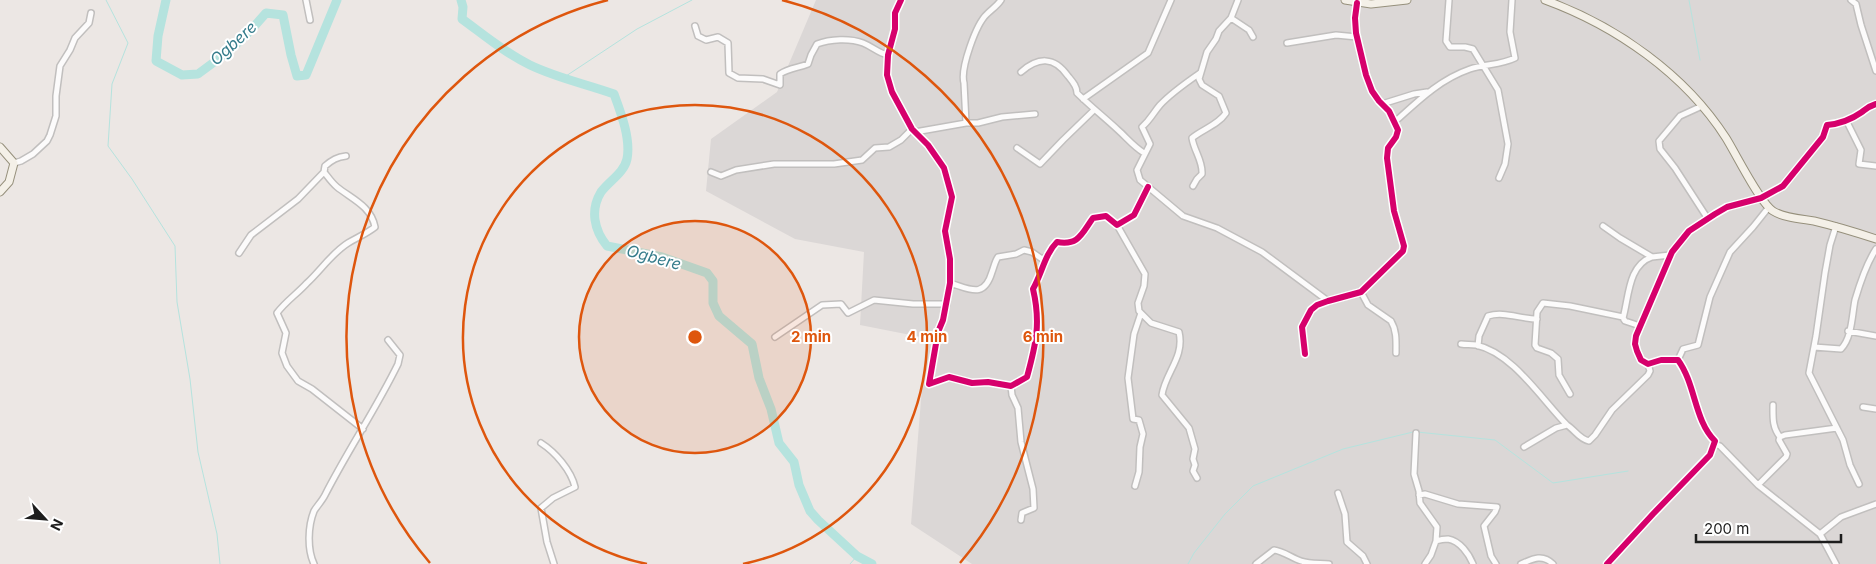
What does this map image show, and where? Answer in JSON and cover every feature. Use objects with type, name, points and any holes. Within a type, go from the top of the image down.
[{"type":"street","points":[[306,0],[310,20]]},
{"type":"street","points":[[901,0],[895,14],[895,28],[888,55],[887,74],[892,92],[913,130],[928,145],[944,168],[952,197],[945,231],[950,259],[950,283],[947,304],[938,332],[929,384],[949,377],[972,384],[988,382],[1011,386],[1027,377],[1036,346],[1038,310],[1033,289],[1050,250],[1057,242],[1066,244],[1078,240],[1093,218],[1106,216],[1117,225],[1144,274],[1144,286],[1138,303],[1139,311],[1151,323],[1179,332],[1177,358],[1173,370],[1165,383],[1162,395],[1189,428],[1195,449],[1193,459],[1195,465],[1193,470],[1197,478]]},
{"type":"street","points":[[966,123],[964,83],[962,78],[967,58],[980,25],[987,14],[1001,0]]},
{"type":"street","points":[[1083,99],[1148,54],[1171,0]]},
{"type":"street","points":[[1193,186],[1202,174],[1202,168],[1193,147],[1192,138],[1222,119],[1226,113],[1219,96],[1202,85],[1199,79],[1200,73],[1207,52],[1219,31],[1230,18],[1238,0]]},
{"type":"street","points":[[1345,0],[1371,4],[1407,0]]},
{"type":"street","points":[[1450,0],[1446,41],[1450,47],[1473,49],[1498,90],[1508,144],[1505,164],[1499,178]]},
{"type":"street","points":[[1393,120],[1398,119],[1427,92],[1452,77],[1471,69],[1515,58],[1510,32],[1512,0]]},
{"type":"street","points":[[1545,0],[1570,9],[1618,35],[1667,72],[1702,106],[1726,137],[1761,198],[1774,212],[1836,226],[1876,239]]},
{"type":"street","points":[[1851,0],[1856,4],[1876,71]]},
{"type":"street","points":[[1305,354],[1302,327],[1311,310],[1328,301],[1361,292],[1403,250],[1404,246],[1394,210],[1387,158],[1388,148],[1396,137],[1398,130],[1389,111],[1375,96],[1366,75],[1357,37],[1355,18],[1357,3]]},
{"type":"street","points":[[14,163],[22,161],[33,154],[47,141],[56,116],[56,96],[60,66],[75,38],[89,23],[91,12]]},
{"type":"street","points":[[1230,18],[1250,30],[1253,37]]},
{"type":"street","points":[[695,26],[698,36],[706,40],[718,37],[728,43],[729,73],[738,78],[763,79],[780,86],[780,74],[788,69],[808,64],[817,44],[830,39],[863,43],[880,54],[888,55]]},
{"type":"street","points":[[1287,42],[1336,35],[1357,37]]},
{"type":"street","points":[[1021,72],[1029,65],[1040,61],[1048,61],[1060,65],[1077,88],[1077,93],[1133,146],[1144,153]]},
{"type":"street","points":[[1200,73],[1160,106],[1152,118],[1142,126],[1150,144],[1137,170],[1140,180],[1183,216],[1217,228],[1262,252],[1328,301]]},
{"type":"street","points":[[1382,104],[1427,92]]},
{"type":"street","points":[[1461,344],[1478,346],[1500,357],[1520,372],[1579,437],[1589,441],[1612,410],[1650,371],[1648,364],[1641,360],[1635,344],[1640,326],[1670,255],[1689,231],[1727,207],[1761,198],[1783,186],[1823,137],[1827,125],[1846,120],[1860,113],[1868,106],[1876,104]]},
{"type":"street","points":[[1702,106],[1680,116],[1659,141],[1660,149],[1675,168],[1708,219]]},
{"type":"street","points":[[1017,148],[1040,164],[1094,110]]},
{"type":"street","points":[[913,130],[918,133],[1002,117],[1035,114]]},
{"type":"street","points":[[1846,120],[1861,150],[1859,164],[1876,166]]},
{"type":"street","points":[[711,172],[721,176],[736,170],[774,164],[834,164],[862,160],[876,148],[889,147],[913,130]]},
{"type":"street","points":[[0,147],[14,163]]},
{"type":"street","points":[[239,253],[252,236],[298,199],[324,172],[325,166],[329,162],[337,156],[346,156]]},
{"type":"street","points":[[0,192],[9,182],[14,163]]},
{"type":"street","points":[[324,172],[336,186],[367,210],[375,227],[361,238],[349,242],[328,260],[276,313],[286,333],[282,353],[287,366],[298,381],[312,389],[363,429]]},
{"type":"street","points":[[1117,225],[1134,215],[1148,187]]},
{"type":"street","points":[[1678,360],[1683,349],[1698,345],[1710,296],[1730,252],[1769,207]]},
{"type":"street","points":[[1603,226],[1652,257]]},
{"type":"street","points":[[1836,226],[1825,273],[1810,373],[1837,428],[1859,484]]},
{"type":"street","points":[[1814,347],[1841,349],[1847,341],[1861,282],[1876,249]]},
{"type":"street","points":[[950,283],[976,291],[982,289],[989,281],[998,257],[1016,254],[1024,250],[1032,252],[1042,259],[1048,256]]},
{"type":"street","points":[[1623,317],[1634,274],[1638,266],[1646,259],[1670,255]]},
{"type":"street","points":[[1361,292],[1368,305],[1391,321],[1396,340],[1396,353]]},
{"type":"street","points":[[775,338],[822,306],[841,304],[848,313],[874,300],[913,304],[947,304]]},
{"type":"street","points":[[1570,394],[1559,374],[1558,359],[1551,353],[1537,348],[1535,345],[1537,312],[1543,303],[1570,306],[1623,317],[1626,321],[1640,326]]},
{"type":"street","points":[[1478,346],[1479,336],[1488,316],[1497,313],[1524,319],[1537,319]]},
{"type":"street","points":[[1135,486],[1139,472],[1140,447],[1143,434],[1139,420],[1133,419],[1128,378],[1134,334],[1141,314]]},
{"type":"street","points":[[1848,331],[1876,336]]},
{"type":"street","points":[[314,564],[311,557],[309,536],[314,511],[324,498],[337,471],[363,429],[398,364],[400,355],[388,340]]},
{"type":"street","points":[[1648,364],[1661,360],[1678,360]]},
{"type":"street","points":[[1607,564],[1710,455],[1715,444],[1715,441],[1703,426],[1690,381],[1678,360]]},
{"type":"street","points":[[1011,386],[1012,395],[1018,408],[1021,442],[1033,489],[1034,508],[1022,513],[1021,520]]},
{"type":"street","points":[[1758,485],[1787,454],[1773,425],[1773,405]]},
{"type":"street","points":[[1863,407],[1876,409]]},
{"type":"street","points":[[1524,447],[1556,428],[1567,425]]},
{"type":"street","points":[[1780,437],[1837,428]]},
{"type":"street","points":[[1416,433],[1414,474],[1420,503],[1437,527],[1436,541],[1425,564]]},
{"type":"street","points":[[541,443],[550,449],[572,476],[575,487],[553,498],[541,508],[547,542],[554,564]]},
{"type":"street","points":[[1715,444],[1720,446],[1758,485],[1820,534],[1836,564]]},
{"type":"street","points":[[1338,493],[1345,514],[1348,542],[1364,556],[1366,564]]},
{"type":"street","points":[[1419,495],[1425,494],[1466,505],[1497,507],[1484,526],[1490,556],[1496,564]]},
{"type":"street","points":[[1820,534],[1841,517],[1876,504]]},
{"type":"street","points":[[1436,541],[1447,539],[1458,544],[1464,549],[1473,564]]},
{"type":"street","points":[[1256,564],[1274,550],[1300,561],[1329,564]]},
{"type":"street","points":[[1521,564],[1540,557],[1546,558],[1553,564]]},
{"type":"shaded area","points":[[816,0],[1876,0],[1876,564],[972,564],[911,524],[926,338],[860,325],[864,252],[795,239],[706,191],[711,139],[777,92]]},
{"type":"waterway","points":[[106,0],[128,43],[112,84],[108,146],[132,179],[175,246],[177,302],[190,379],[198,452],[217,534],[220,564]]},
{"type":"waterway","name":"Ogbere","points":[[166,0],[158,36],[156,61],[182,75],[198,74],[229,51],[266,13],[283,15],[297,76],[306,75],[337,0]]},
{"type":"waterway","name":"Ogbere","points":[[461,0],[463,7],[462,19],[512,55],[551,74],[614,94],[625,126],[628,151],[623,169],[604,188],[595,206],[596,227],[599,233],[607,246],[662,257],[707,273],[713,281],[713,303],[719,316],[752,344],[759,378],[771,409],[779,443],[794,462],[799,485],[810,511],[857,556],[872,564]]},
{"type":"waterway","points":[[563,78],[637,29],[692,0]]},
{"type":"waterway","points":[[1689,0],[1700,60]]},
{"type":"waterway","points":[[1188,564],[1194,553],[1225,514],[1253,486],[1343,449],[1413,432]]},
{"type":"waterway","points":[[1417,432],[1495,440],[1553,483],[1628,471]]},
{"type":"waterway","points":[[850,564],[857,556]]},
{"type":"cycle path","points":[[901,0],[895,13],[895,29],[888,55],[887,75],[892,92],[912,129],[928,145],[944,168],[952,197],[945,231],[950,259],[950,283],[943,320],[938,332],[929,384],[949,377],[972,383],[988,382],[1011,386],[1027,377],[1033,354],[1037,323],[1033,289],[1049,252],[1057,242],[1070,242],[1079,237],[1093,218],[1106,216],[1117,225],[1134,215],[1148,187]]},
{"type":"cycle path","points":[[1305,354],[1302,327],[1311,310],[1317,305],[1328,301],[1361,292],[1403,251],[1404,246],[1394,211],[1387,158],[1388,148],[1396,137],[1398,130],[1389,111],[1372,91],[1366,75],[1356,33],[1357,3]]},
{"type":"cycle path","points":[[1607,564],[1710,455],[1715,441],[1703,423],[1688,380],[1678,360],[1661,360],[1648,364],[1641,360],[1635,344],[1636,336],[1672,252],[1689,231],[1715,214],[1727,207],[1761,198],[1783,186],[1823,137],[1827,125],[1849,119],[1876,104]]}]
